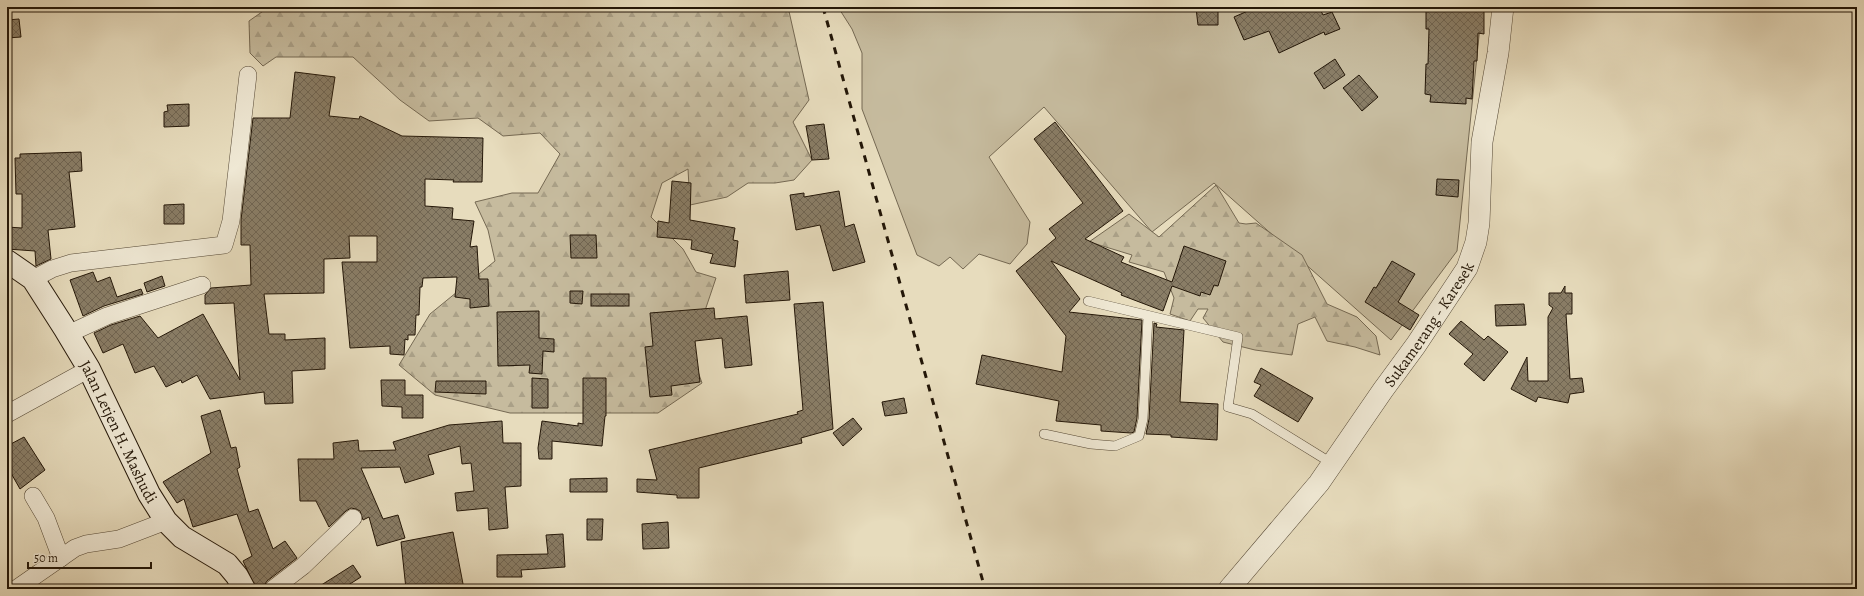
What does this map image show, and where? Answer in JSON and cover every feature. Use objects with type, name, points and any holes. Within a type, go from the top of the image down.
[{"type":"main road","name":"Jalan Letjen H. Mashudi","points":[[7,261],[33,280],[68,334],[89,369],[149,494],[166,521],[182,537],[227,564],[237,576],[244,589]]},
{"type":"street","name":"Sukamerang - Karesek","points":[[1229,589],[1319,484],[1383,390],[1416,345],[1466,268],[1476,242],[1479,223],[1482,142],[1498,53],[1503,7]]},
{"type":"street","points":[[33,280],[52,269],[71,263],[224,245],[231,221],[248,75]]},
{"type":"street","points":[[68,334],[107,316],[202,285]]},
{"type":"street","points":[[7,414],[89,369]]},
{"type":"street","points":[[33,496],[46,518],[61,558]]},
{"type":"street","points":[[273,589],[303,566],[353,518]]},
{"type":"street","points":[[16,589],[75,548],[86,544],[119,539],[166,521]]},
{"type":"lane","points":[[1088,301],[1238,337],[1228,407],[1252,414],[1333,464]]},
{"type":"lane","points":[[1044,434],[1091,444],[1115,446],[1139,436],[1143,419],[1148,316]]},
{"type":"green space","points":[[269,7],[788,7],[809,100],[793,122],[812,160],[794,180],[775,183],[748,183],[727,197],[690,205],[688,169],[662,183],[651,217],[683,249],[696,272],[716,278],[691,352],[702,383],[658,413],[510,413],[435,395],[399,365],[430,314],[495,261],[488,230],[475,202],[512,193],[538,193],[560,154],[540,133],[503,136],[478,118],[429,121],[400,100],[353,57],[276,57],[263,66],[250,53],[249,21]]},
{"type":"green space","points":[[838,7],[1482,7],[1457,251],[1391,340],[1214,183],[1152,232],[1044,107],[989,157],[1030,222],[1027,244],[1010,264],[979,254],[963,269],[950,257],[939,266],[917,255],[862,109],[862,53],[852,29]]},
{"type":"green space","points":[[1216,185],[1239,223],[1256,223],[1302,255],[1327,304],[1357,317],[1376,336],[1380,355],[1355,347],[1327,341],[1315,317],[1298,324],[1292,355],[1255,350],[1223,342],[1203,318],[1208,309],[1198,309],[1190,321],[1170,314],[1174,298],[1164,272],[1129,262],[1132,255],[1096,244],[1066,258],[1129,214],[1159,237]]},
{"type":"building","points":[[1257,7],[1319,7],[1323,15],[1332,12],[1340,29],[1325,35],[1324,32],[1279,53],[1269,31],[1244,40],[1234,17]]},
{"type":"building","points":[[1454,7],[1483,7],[1484,11],[1484,34],[1478,33],[1477,61],[1474,61],[1472,99],[1466,98],[1466,104],[1430,102],[1431,95],[1425,94],[1429,29],[1426,29],[1426,8],[1454,10]]},
{"type":"building","points":[[1196,8],[1218,8],[1218,25],[1198,25]]},
{"type":"building","points":[[19,19],[21,37],[7,38],[7,20]]},
{"type":"building","points":[[1335,59],[1345,75],[1324,89],[1314,73]]},
{"type":"building","points":[[295,72],[335,77],[329,116],[359,119],[360,116],[402,136],[483,138],[482,182],[453,182],[454,180],[425,179],[425,206],[453,208],[452,219],[474,221],[470,247],[477,246],[479,279],[488,279],[489,306],[470,308],[470,299],[455,297],[457,277],[423,278],[422,287],[420,287],[419,315],[416,315],[415,335],[408,335],[408,340],[405,339],[404,355],[390,354],[390,346],[350,348],[342,262],[377,262],[377,236],[349,236],[350,258],[324,259],[324,293],[264,294],[269,334],[285,334],[285,340],[325,338],[325,369],[292,371],[293,403],[265,404],[264,392],[210,399],[197,375],[182,383],[181,380],[166,387],[154,366],[135,373],[123,344],[103,353],[94,333],[111,325],[140,316],[158,338],[203,314],[240,380],[234,303],[205,304],[205,295],[211,288],[251,285],[250,245],[241,245],[241,220],[253,118],[290,118]]},
{"type":"building","points":[[1359,75],[1378,97],[1362,111],[1343,88]]},
{"type":"building","points":[[189,104],[189,126],[164,127],[164,112],[168,111],[167,105]]},
{"type":"building","points":[[1055,122],[1123,211],[1085,239],[1124,257],[1121,262],[1172,282],[1184,246],[1226,261],[1218,286],[1214,285],[1210,295],[1201,292],[1200,296],[1172,286],[1163,311],[1121,295],[1122,293],[1051,261],[1080,299],[1069,312],[1142,320],[1137,418],[1134,432],[1131,433],[1101,431],[1101,425],[1056,421],[1059,401],[976,384],[982,355],[1062,372],[1066,336],[1016,271],[1056,238],[1049,229],[1083,203],[1034,139]]},
{"type":"building","points":[[824,124],[829,159],[812,160],[806,126]]},
{"type":"building","points":[[81,152],[82,171],[69,172],[75,227],[48,230],[51,259],[36,266],[35,251],[7,249],[7,227],[22,228],[22,194],[16,194],[15,158],[20,158],[20,154]]},
{"type":"building","points":[[1437,179],[1459,180],[1458,197],[1436,195]]},
{"type":"building","points":[[672,181],[691,183],[690,220],[735,228],[733,240],[738,241],[735,267],[710,263],[713,254],[691,249],[692,240],[657,237],[658,221],[669,223]]},
{"type":"building","points":[[839,191],[845,227],[854,224],[865,262],[833,271],[820,225],[796,230],[790,195],[804,193],[804,197]]},
{"type":"building","points":[[184,204],[184,224],[164,224],[164,205]]},
{"type":"building","points":[[570,235],[596,235],[597,258],[571,258]]},
{"type":"building","points":[[1392,261],[1415,274],[1398,302],[1419,315],[1410,330],[1365,302],[1374,287],[1376,288]]},
{"type":"building","points":[[788,271],[790,300],[746,303],[744,275]]},
{"type":"building","points":[[93,272],[97,282],[110,277],[117,297],[141,289],[143,294],[104,306],[83,316],[70,280]]},
{"type":"building","points":[[162,276],[165,286],[147,292],[144,283]]},
{"type":"building","points":[[1565,286],[1565,293],[1572,293],[1572,314],[1566,314],[1570,379],[1582,378],[1584,392],[1570,394],[1568,403],[1538,397],[1536,402],[1511,389],[1527,357],[1528,381],[1548,381],[1548,317],[1553,308],[1549,305],[1549,293],[1561,293]]},
{"type":"building","points":[[570,291],[583,291],[582,304],[570,303]]},
{"type":"building","points":[[591,294],[629,294],[629,306],[591,306]]},
{"type":"building","points":[[823,302],[833,429],[801,438],[802,443],[699,468],[699,498],[677,498],[677,495],[637,492],[637,479],[657,480],[649,450],[798,414],[797,412],[803,410],[794,304]]},
{"type":"building","points":[[1524,304],[1526,325],[1496,326],[1495,305]]},
{"type":"building","points":[[714,308],[715,319],[747,316],[752,365],[725,368],[722,338],[695,341],[700,382],[671,386],[672,395],[650,397],[645,347],[653,346],[650,313]]},
{"type":"building","points":[[539,311],[539,338],[554,339],[554,352],[543,351],[542,374],[529,373],[530,365],[498,366],[497,312]]},
{"type":"building","points":[[1461,321],[1484,340],[1488,336],[1508,352],[1484,381],[1464,364],[1473,354],[1449,334]]},
{"type":"building","points":[[1154,323],[1157,324],[1156,327],[1184,330],[1180,402],[1218,404],[1217,440],[1146,434],[1149,419]]},
{"type":"building","points":[[1261,368],[1313,398],[1298,422],[1254,396],[1261,385],[1254,382]]},
{"type":"building","points":[[532,378],[548,379],[548,408],[532,408]]},
{"type":"building","points":[[583,378],[606,378],[606,416],[602,446],[552,441],[552,459],[539,459],[538,448],[542,421],[578,426],[578,423],[583,424]]},
{"type":"building","points":[[381,380],[405,380],[405,395],[423,395],[423,418],[402,418],[402,407],[382,406]]},
{"type":"building","points":[[436,381],[486,381],[486,394],[435,392]]},
{"type":"building","points":[[904,398],[907,413],[885,416],[882,402]]},
{"type":"building","points":[[220,410],[231,448],[236,447],[240,467],[237,469],[249,512],[258,509],[273,549],[285,541],[297,558],[267,581],[262,589],[256,589],[243,561],[252,556],[237,514],[193,527],[184,499],[177,503],[163,482],[211,453],[201,416]]},
{"type":"building","points":[[853,418],[862,429],[843,446],[833,433]]},
{"type":"building","points":[[502,421],[503,443],[521,443],[521,486],[505,487],[508,528],[489,530],[488,508],[457,511],[455,493],[474,491],[471,463],[462,464],[460,446],[428,455],[434,474],[405,483],[400,467],[361,468],[383,519],[398,515],[405,538],[377,546],[369,517],[363,520],[360,511],[351,508],[329,527],[316,501],[300,501],[298,459],[334,459],[333,443],[358,440],[359,451],[396,450],[393,442],[449,425]]},
{"type":"building","points":[[24,437],[45,470],[20,489],[7,466],[7,446]]},
{"type":"building","points":[[607,478],[607,492],[570,492],[570,479]]},
{"type":"building","points":[[587,519],[603,519],[602,540],[587,540]]},
{"type":"building","points":[[668,522],[669,548],[643,549],[642,524]]},
{"type":"building","points":[[453,532],[464,589],[406,589],[401,542]]},
{"type":"building","points":[[563,534],[565,567],[521,570],[522,577],[497,577],[497,555],[548,554],[546,535]]},
{"type":"building","points":[[353,565],[361,577],[342,589],[315,589]]},
{"type":"railway","points":[[823,7],[985,589]]}]
